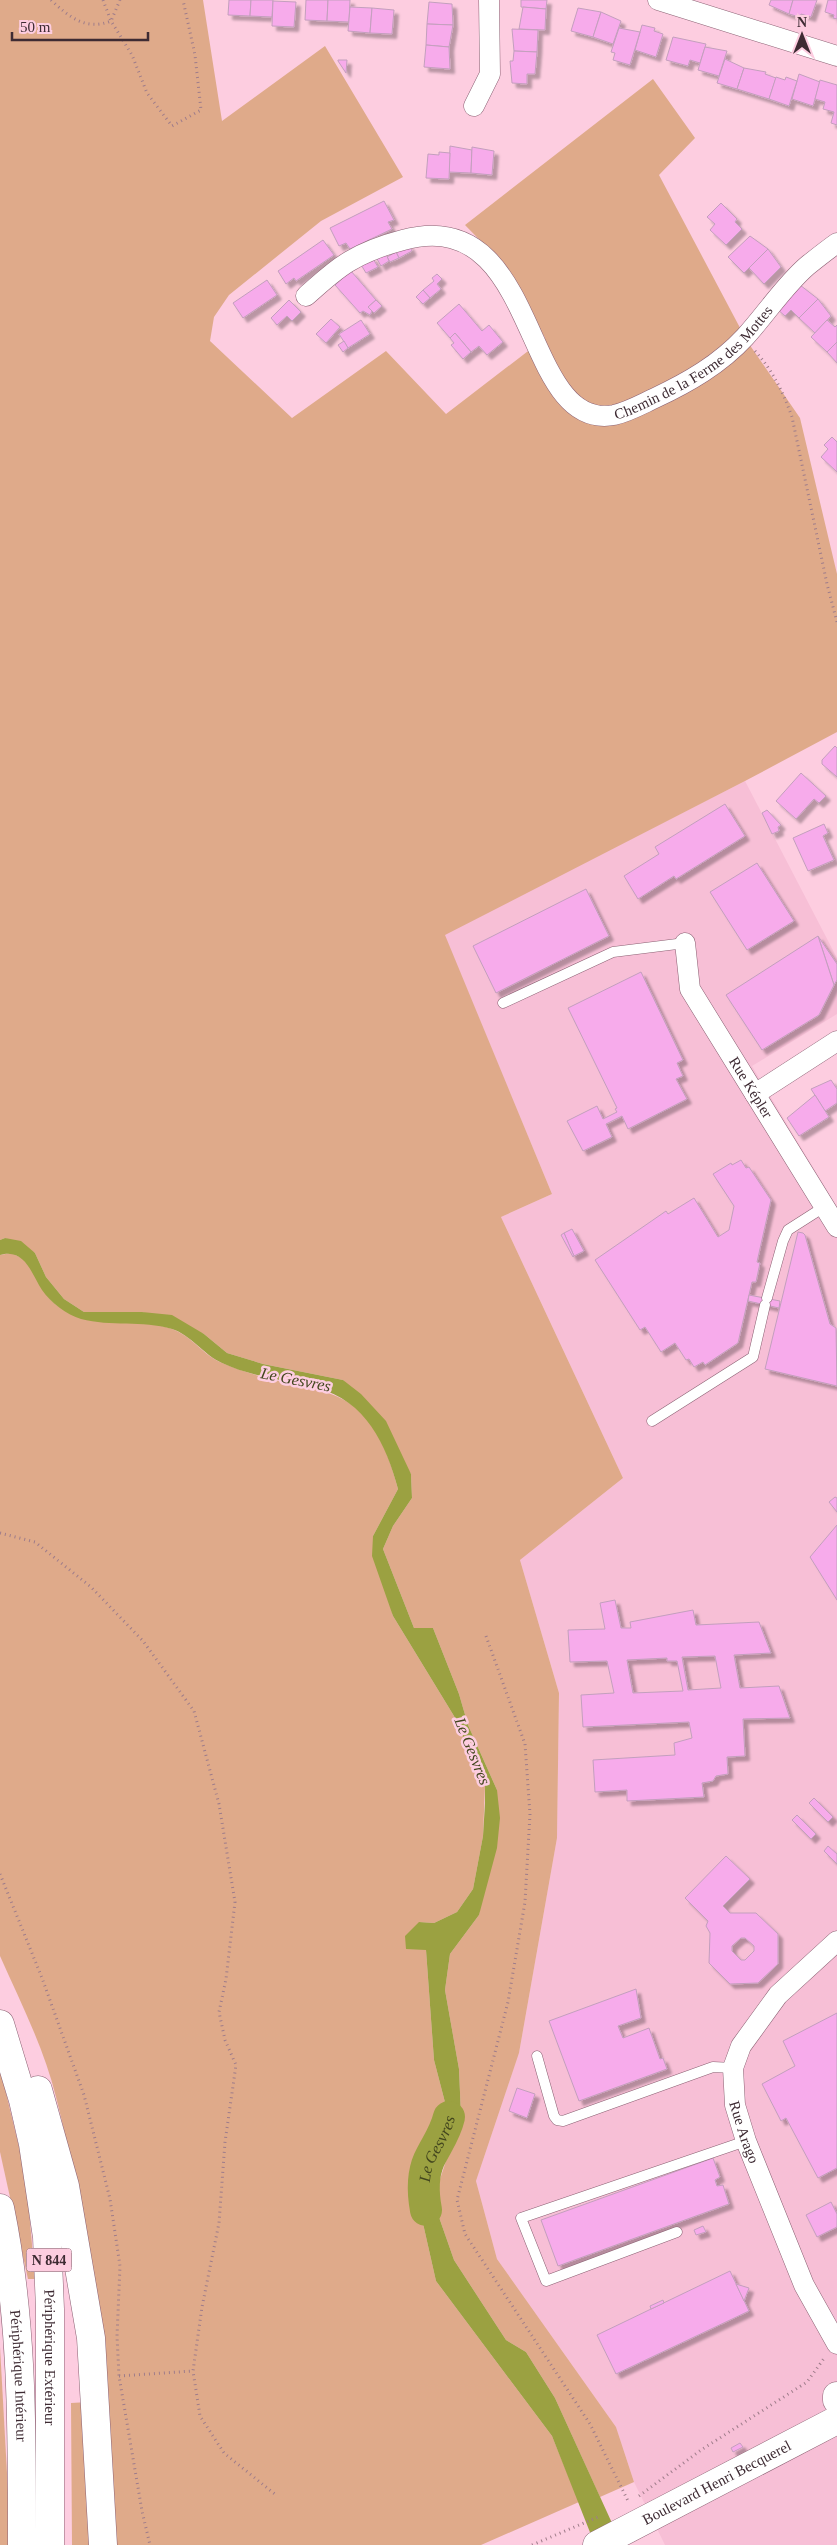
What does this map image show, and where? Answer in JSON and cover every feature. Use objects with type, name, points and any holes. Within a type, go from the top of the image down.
[{"type":"main road","name":"Périphérique Extérieur","points":[[4,2035],[33,2144],[47,2237],[50,2309],[50,2545]]},
{"type":"main road","points":[[4,2035],[30,2064],[53,2141],[74,2232],[91,2338],[103,2545]]},
{"type":"main road","name":"Périphérique Intérieur","points":[[0,2208],[12,2276],[19,2346],[22,2545]]},
{"type":"main road","name":"Boulevard Henri Becquerel","points":[[597,2545],[634,2514],[837,2420]]},
{"type":"street","points":[[474,106],[490,74],[489,0]]},
{"type":"street","points":[[669,2],[837,56]]},
{"type":"street","name":"Chemin de la Ferme des Mottes","points":[[306,296],[349,262],[377,248],[419,236],[436,235],[456,239],[476,248],[503,280],[567,400],[585,413],[600,416],[615,415],[674,389],[701,374],[744,338],[806,267],[837,243]]},
{"type":"street","name":"Rue Képler","points":[[685,943],[690,989],[837,1228]]},
{"type":"street","points":[[755,1094],[837,1041]]},
{"type":"street","name":"Rue Arago","points":[[834,2349],[804,2285],[746,2141],[734,2105],[734,2068],[741,2046],[778,1995],[837,1941]]},
{"type":"lane","points":[[503,1003],[613,952],[685,943]]},
{"type":"lane","points":[[652,1421],[753,1356],[782,1241],[788,1230],[824,1207]]},
{"type":"lane","points":[[537,2056],[554,2116],[557,2120],[563,2121],[713,2067],[734,2068]]},
{"type":"lane","points":[[677,2232],[546,2281],[521,2218],[746,2141]]},
{"type":"path","points":[[51,0],[80,21],[97,27],[110,21],[120,0]]},
{"type":"path","points":[[103,0],[110,21],[132,55],[146,93],[172,126],[200,110],[195,55],[183,0]]},
{"type":"path","points":[[744,338],[769,368],[783,391],[792,417],[827,584],[837,622]]},
{"type":"path","points":[[0,1534],[35,1542],[91,1587],[143,1641],[194,1711],[219,1804],[235,1902],[226,1979],[219,2012],[225,2040],[236,2065],[225,2142],[219,2223],[202,2307],[193,2371],[200,2416],[224,2453],[276,2495]]},
{"type":"path","points":[[486,1636],[525,1744],[530,1814],[525,1902],[508,2002],[457,2200],[465,2234],[590,2424],[634,2514],[701,2450],[807,2382],[824,2358],[834,2349]]},
{"type":"path","points":[[119,2376],[193,2371]]},
{"type":"path","points":[[532,2545],[575,2527]]},
{"type":"shaded area","points":[[0,0],[203,0],[222,121],[325,46],[403,177],[321,221],[229,295],[214,317],[210,341],[292,418],[386,351],[446,414],[545,338],[506,267],[465,225],[653,79],[695,138],[659,175],[747,341],[800,418],[837,574],[837,732],[445,935],[552,1194],[501,1217],[623,1478],[520,1560],[559,1693],[557,1838],[519,2053],[476,2181],[497,2259],[616,2427],[634,2482],[600,2497],[555,2398],[526,2352],[506,2340],[454,2260],[433,2200],[461,2116],[459,2069],[445,1990],[450,1954],[479,1915],[497,1790],[468,1725],[459,1694],[433,1628],[414,1628],[383,1549],[393,1526],[412,1498],[411,1474],[343,1380],[263,1364],[227,1353],[204,1334],[142,1312],[84,1312],[64,1299],[46,1277],[35,1253],[5,1238],[0,1240]]},
{"type":"shaded area","points":[[745,781],[837,958],[837,1014],[752,1066],[837,1207],[837,2545],[665,2545],[634,2482],[616,2427],[497,2259],[476,2181],[519,2053],[557,1838],[559,1693],[520,1560],[623,1478],[501,1217],[552,1194],[444,934]]},
{"type":"shaded area","points":[[11,1253],[23,1259],[29,1265],[44,1291],[54,1303],[63,1309],[71,1312],[163,1326],[186,1336],[209,1356],[222,1363],[254,1375],[332,1394],[353,1405],[370,1423],[385,1450],[398,1489],[373,1536],[393,1616],[454,1716],[485,1786],[483,1836],[473,1889],[457,1912],[434,1923],[419,1922],[426,1950],[434,2060],[447,2110],[417,2197],[436,2281],[552,2436],[579,2502],[481,2545],[72,2545],[71,2403],[106,2401],[80,2210],[56,2097],[31,2025],[0,1956],[0,1255]]},
{"type":"shaded area","points":[[0,2068],[26,2176],[35,2279],[28,2279],[0,2152]]},
{"type":"shaded area","points":[[0,2347],[11,2545],[0,2545]]},
{"type":"water","points":[[5,1238],[21,1241],[35,1253],[46,1277],[64,1299],[84,1312],[142,1312],[172,1315],[204,1334],[227,1353],[263,1364],[343,1380],[361,1394],[386,1421],[411,1474],[412,1498],[393,1526],[383,1549],[414,1628],[433,1628],[459,1694],[468,1725],[497,1790],[500,1818],[497,1848],[479,1915],[450,1954],[445,1990],[459,2069],[461,2116],[447,2152],[433,2200],[454,2260],[506,2340],[526,2352],[555,2398],[622,2545],[595,2545],[552,2436],[436,2281],[417,2197],[447,2110],[434,2060],[426,1950],[406,1949],[405,1936],[419,1922],[434,1923],[457,1912],[473,1889],[483,1836],[485,1786],[454,1716],[393,1616],[372,1556],[373,1536],[398,1489],[380,1441],[361,1414],[349,1403],[334,1394],[317,1388],[233,1368],[215,1359],[185,1336],[172,1329],[161,1326],[104,1323],[81,1319],[70,1314],[59,1308],[45,1295],[21,1259],[16,1255],[0,1255],[0,1240]]},
{"type":"building","points":[[229,0],[251,0],[250,16],[228,15]]},
{"type":"building","points":[[251,0],[273,0],[272,17],[250,16]]},
{"type":"building","points":[[306,0],[328,0],[327,21],[305,20]]},
{"type":"building","points":[[328,0],[350,0],[349,22],[327,21]]},
{"type":"building","points":[[521,0],[547,0],[546,9],[521,7]]},
{"type":"building","points":[[771,0],[793,0],[789,14],[769,5]]},
{"type":"building","points":[[793,0],[817,0],[811,17],[801,14],[800,17],[789,14]]},
{"type":"building","points":[[828,0],[837,0],[837,19],[833,18],[834,15],[825,12]]},
{"type":"building","points":[[273,1],[296,2],[294,27],[272,26]]},
{"type":"building","points":[[429,2],[452,4],[453,25],[427,24]]},
{"type":"building","points":[[350,7],[372,8],[370,33],[348,31]]},
{"type":"building","points":[[523,7],[546,9],[545,30],[519,29]]},
{"type":"building","points":[[372,8],[394,10],[392,34],[370,33]]},
{"type":"building","points":[[578,8],[601,12],[593,37],[571,31]]},
{"type":"building","points":[[601,12],[621,21],[613,44],[593,37]]},
{"type":"building","points":[[427,24],[453,25],[449,47],[426,45]]},
{"type":"building","points":[[642,25],[655,28],[654,31],[663,34],[656,57],[635,50]]},
{"type":"building","points":[[619,28],[640,32],[630,65],[613,60],[615,53],[611,52]]},
{"type":"building","points":[[512,29],[538,30],[537,52],[514,51]]},
{"type":"building","points":[[673,37],[706,44],[700,63],[690,60],[688,66],[666,60]]},
{"type":"building","points":[[426,45],[449,47],[450,69],[424,67]]},
{"type":"building","points":[[705,47],[727,51],[719,76],[698,70]]},
{"type":"building","points":[[514,51],[537,52],[535,74],[527,74],[527,84],[512,83],[510,61],[513,61]]},
{"type":"building","points":[[725,59],[744,68],[737,89],[717,83]]},
{"type":"building","points":[[347,60],[346,73],[338,61]]},
{"type":"building","points":[[744,68],[766,72],[765,74],[776,78],[769,99],[737,89]]},
{"type":"building","points":[[799,74],[820,82],[813,106],[792,99]]},
{"type":"building","points":[[776,77],[785,80],[786,77],[797,81],[789,106],[769,99]]},
{"type":"building","points":[[820,80],[837,85],[837,125],[831,123],[834,112],[823,109],[825,102],[815,99]]},
{"type":"building","points":[[450,146],[472,150],[471,173],[449,172]]},
{"type":"building","points":[[472,147],[494,151],[492,175],[471,173]]},
{"type":"building","points":[[439,152],[450,153],[449,179],[426,178],[428,154],[439,155]]},
{"type":"building","points":[[384,201],[394,220],[388,222],[392,229],[350,249],[346,243],[339,246],[330,228]]},
{"type":"building","points":[[721,203],[737,219],[735,222],[742,229],[726,245],[710,230],[715,224],[707,217]]},
{"type":"building","points":[[750,236],[768,249],[744,273],[728,257]]},
{"type":"building","points":[[323,240],[334,255],[296,281],[294,278],[286,284],[278,271]]},
{"type":"building","points":[[409,245],[412,251],[399,258],[396,252]]},
{"type":"building","points":[[768,249],[781,267],[764,284],[749,268]]},
{"type":"building","points":[[396,252],[399,258],[390,262],[387,257]]},
{"type":"building","points":[[386,254],[389,261],[381,266],[377,259]]},
{"type":"building","points":[[372,257],[378,267],[366,273],[360,263]]},
{"type":"building","points":[[351,271],[376,300],[368,307],[372,311],[370,315],[363,311],[360,313],[335,285]]},
{"type":"building","points":[[437,274],[442,279],[437,284],[441,289],[430,298],[423,290],[434,281],[432,278]]},
{"type":"building","points":[[267,280],[277,295],[243,318],[233,303]]},
{"type":"building","points":[[800,285],[818,299],[799,318],[791,310],[785,316],[777,309]]},
{"type":"building","points":[[423,290],[430,298],[423,304],[416,297]]},
{"type":"building","points":[[818,299],[831,316],[815,333],[799,318]]},
{"type":"building","points":[[289,300],[301,312],[292,321],[287,316],[277,325],[271,318]]},
{"type":"building","points":[[376,300],[382,306],[374,313],[368,307]]},
{"type":"building","points":[[459,304],[482,331],[489,325],[503,342],[487,355],[479,346],[471,352],[455,333],[450,338],[437,323]]},
{"type":"building","points":[[331,319],[340,327],[326,343],[316,334]]},
{"type":"building","points":[[361,320],[370,334],[348,348],[339,334]]},
{"type":"building","points":[[827,320],[835,327],[837,325],[837,342],[827,352],[811,337]]},
{"type":"building","points":[[455,333],[471,352],[463,359],[451,345],[454,343],[450,338]]},
{"type":"building","points":[[344,341],[348,348],[343,352],[338,345]]},
{"type":"building","points":[[837,342],[837,363],[827,352]]},
{"type":"building","points":[[832,437],[837,442],[837,472],[821,457],[828,449],[824,445]]},
{"type":"building","points":[[835,746],[837,748],[837,777],[822,764],[822,760]]},
{"type":"building","points":[[801,773],[826,796],[819,803],[814,799],[796,819],[776,801]]},
{"type":"building","points":[[725,804],[745,836],[676,879],[674,876],[638,899],[624,876],[659,854],[655,847]]},
{"type":"building","points":[[767,810],[781,825],[778,827],[779,831],[772,834],[762,813]]},
{"type":"building","points":[[824,824],[828,833],[823,836],[834,860],[808,871],[793,838]]},
{"type":"building","points":[[757,863],[794,921],[747,950],[710,892]]},
{"type":"building","points":[[586,889],[609,936],[496,993],[473,946]]},
{"type":"building","points":[[818,936],[837,964],[837,980],[834,985]]},
{"type":"building","points":[[818,936],[834,985],[819,1015],[762,1050],[726,995]]},
{"type":"building","points":[[641,972],[683,1060],[677,1063],[683,1076],[676,1079],[687,1099],[628,1129],[622,1116],[606,1124],[612,1137],[583,1151],[567,1121],[597,1106],[603,1119],[617,1112],[615,1109],[617,1108],[568,1008]]},
{"type":"building","points":[[831,1080],[837,1089],[837,1103],[825,1111],[811,1089]]},
{"type":"building","points":[[815,1095],[829,1117],[799,1136],[787,1118]]},
{"type":"building","points":[[741,1160],[746,1168],[749,1167],[771,1200],[757,1262],[760,1263],[756,1282],[752,1282],[738,1343],[705,1365],[703,1362],[694,1367],[689,1359],[686,1360],[675,1343],[661,1352],[645,1327],[640,1330],[595,1260],[666,1211],[668,1214],[694,1198],[718,1237],[729,1230],[734,1206],[713,1174],[731,1163],[732,1165]]},
{"type":"building","points":[[572,1229],[584,1251],[574,1256],[564,1233]]},
{"type":"building","points":[[798,1232],[805,1235],[830,1324],[836,1328],[837,1386],[765,1369]]},
{"type":"building","points":[[564,1233],[574,1256],[573,1257],[561,1235]]},
{"type":"building","points":[[749,1295],[780,1301],[779,1308],[748,1301]]},
{"type":"building","points":[[835,1497],[837,1498],[837,1512],[829,1502]]},
{"type":"building","points":[[837,1525],[837,1600],[810,1557]]},
{"type":"building","points":[[615,1600],[621,1628],[631,1628],[630,1622],[693,1610],[696,1625],[759,1622],[771,1653],[734,1655],[740,1688],[779,1686],[790,1718],[743,1719],[745,1756],[727,1757],[728,1774],[716,1776],[713,1781],[702,1783],[704,1797],[627,1801],[627,1790],[595,1792],[593,1760],[675,1755],[674,1743],[692,1738],[689,1722],[583,1727],[581,1695],[614,1693],[607,1661],[570,1662],[568,1630],[605,1629],[600,1603]],"holes":[[[715,1656],[721,1688],[688,1690],[682,1657]],[[667,1658],[667,1661],[677,1661],[683,1691],[633,1693],[627,1660]]]},
{"type":"building","points":[[814,1798],[833,1817],[828,1822],[809,1803]]},
{"type":"building","points":[[797,1815],[816,1834],[811,1839],[792,1820]]},
{"type":"building","points":[[828,1846],[837,1854],[837,1864],[824,1851]]},
{"type":"building","points":[[726,1856],[750,1879],[723,1906],[730,1913],[756,1913],[778,1934],[778,1964],[758,1983],[730,1984],[709,1963],[710,1933],[706,1926],[708,1921],[685,1898]],"holes":[[[741,1938],[745,1938],[754,1946],[754,1951],[745,1960],[741,1960],[732,1951],[732,1946]]]},
{"type":"building","points":[[636,1989],[641,2018],[618,2026],[623,2038],[649,2028],[660,2059],[663,2058],[667,2069],[579,2101],[549,2021]]},
{"type":"building","points":[[837,2013],[837,2168],[818,2178],[786,2118],[781,2121],[762,2084],[795,2066],[783,2041]]},
{"type":"building","points":[[517,2088],[535,2094],[527,2118],[509,2111]]},
{"type":"building","points":[[713,2158],[720,2177],[715,2180],[717,2186],[723,2185],[729,2204],[558,2266],[541,2220]]},
{"type":"building","points":[[831,2202],[837,2214],[837,2227],[817,2237],[806,2215]]},
{"type":"building","points":[[703,2226],[706,2232],[696,2235],[694,2230]]},
{"type":"building","points":[[730,2271],[749,2311],[616,2374],[597,2335]]},
{"type":"building","points":[[736,2284],[749,2288],[744,2301]]},
{"type":"building","points":[[663,2300],[664,2303],[651,2309],[650,2306]]},
{"type":"building","points":[[740,2443],[743,2447],[733,2452],[731,2448]]},
{"type":"waterway","name":"Le Gesvres","points":[[426,2210],[425,2172],[449,2117]]}]
